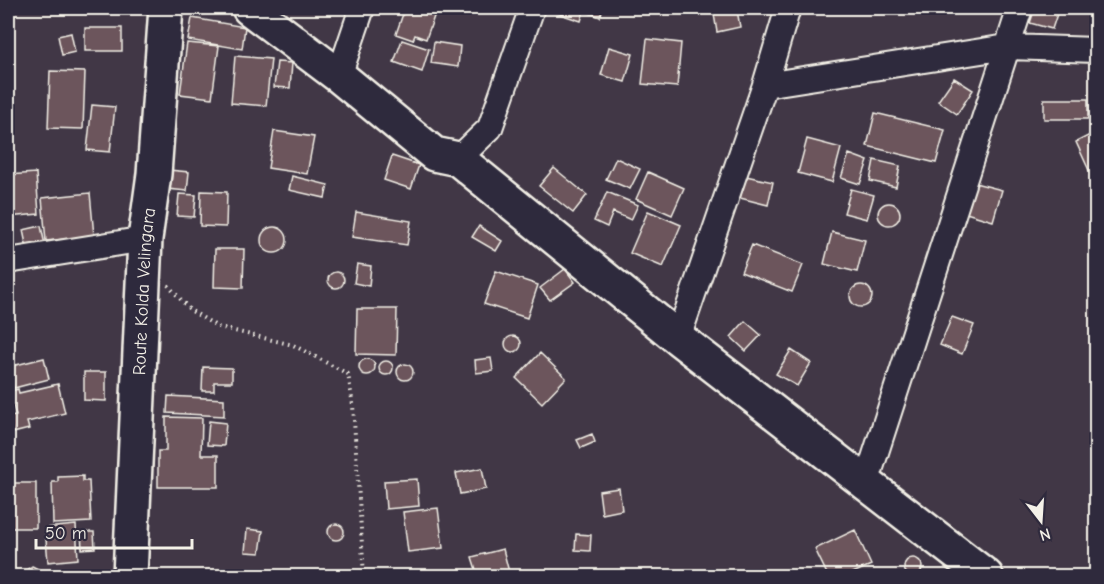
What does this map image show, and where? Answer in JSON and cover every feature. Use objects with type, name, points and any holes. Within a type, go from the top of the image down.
[{"type":"main road","name":"Route Kolda Velingara","points":[[130,576],[145,248],[154,174],[166,8]]},
{"type":"main road","points":[[249,8],[339,76],[434,154],[458,159],[678,338],[986,576]]},
{"type":"street","points":[[339,76],[362,8]]},
{"type":"street","points":[[458,159],[490,128],[532,8]]},
{"type":"street","points":[[678,338],[765,85],[788,8]]},
{"type":"street","points":[[866,483],[1020,8]]},
{"type":"street","points":[[765,85],[1007,47],[1096,50]]},
{"type":"street","points":[[8,261],[145,248]]},
{"type":"path","points":[[145,248],[190,310],[218,327],[293,345],[348,374],[355,428],[364,576]]},
{"type":"building","points":[[405,8],[437,8],[426,39],[415,35],[413,40],[396,34]]},
{"type":"building","points":[[559,8],[603,8],[600,17],[584,11],[581,21],[557,13]]},
{"type":"building","points":[[1035,8],[1059,8],[1052,29],[1030,23]]},
{"type":"building","points":[[737,10],[740,27],[717,32],[714,14]]},
{"type":"building","points":[[192,18],[245,27],[242,49],[188,40]]},
{"type":"building","points":[[85,28],[122,28],[122,51],[85,51]]},
{"type":"building","points":[[71,33],[75,52],[62,55],[58,36]]},
{"type":"building","points":[[647,39],[681,43],[677,87],[642,84]]},
{"type":"building","points":[[402,40],[429,49],[422,72],[394,62]]},
{"type":"building","points":[[434,42],[460,46],[458,67],[431,63]]},
{"type":"building","points":[[187,43],[219,46],[212,98],[180,94]]},
{"type":"building","points":[[609,47],[633,54],[625,82],[601,75]]},
{"type":"building","points":[[235,56],[271,59],[266,106],[231,103]]},
{"type":"building","points":[[277,62],[292,63],[290,88],[274,87]]},
{"type":"building","points":[[50,71],[85,72],[83,129],[48,128]]},
{"type":"building","points":[[954,78],[973,90],[957,114],[938,101]]},
{"type":"building","points":[[1044,99],[1088,99],[1088,119],[1044,119]]},
{"type":"building","points":[[92,105],[115,107],[110,152],[87,150]]},
{"type":"building","points":[[875,113],[945,130],[936,163],[867,146]]},
{"type":"building","points":[[274,131],[314,137],[307,174],[268,168]]},
{"type":"building","points":[[1096,132],[1096,177],[1093,179],[1076,142]]},
{"type":"building","points":[[807,139],[841,148],[832,182],[798,173]]},
{"type":"building","points":[[849,154],[868,161],[860,184],[841,178]]},
{"type":"building","points":[[392,156],[419,165],[411,189],[384,180]]},
{"type":"building","points":[[616,158],[640,169],[630,189],[606,179]]},
{"type":"building","points":[[874,160],[900,166],[896,187],[870,181]]},
{"type":"building","points":[[554,168],[587,195],[573,213],[539,186]]},
{"type":"building","points":[[169,170],[189,172],[187,191],[167,189]]},
{"type":"building","points":[[648,172],[684,188],[672,215],[636,199]]},
{"type":"building","points":[[36,173],[39,214],[8,217],[8,175]]},
{"type":"building","points":[[292,176],[328,185],[325,198],[289,190]]},
{"type":"building","points":[[746,176],[773,182],[768,205],[740,198]]},
{"type":"building","points":[[975,183],[1002,190],[993,221],[966,213]]},
{"type":"building","points":[[851,189],[874,195],[867,219],[844,213]]},
{"type":"building","points":[[201,191],[227,192],[226,227],[200,226]]},
{"type":"building","points":[[607,192],[638,205],[631,220],[613,212],[607,227],[594,221]]},
{"type":"building","points":[[90,193],[94,236],[46,241],[42,198]]},
{"type":"building","points":[[179,194],[196,195],[194,217],[177,216]]},
{"type":"building","points":[[889,203],[899,210],[900,214],[893,224],[889,225],[879,218],[878,214],[885,204]]},
{"type":"building","points":[[648,211],[681,225],[663,267],[630,253]]},
{"type":"building","points":[[356,212],[411,221],[407,245],[352,237]]},
{"type":"building","points":[[41,226],[45,245],[27,249],[23,230]]},
{"type":"building","points":[[479,226],[502,241],[496,251],[472,237]]},
{"type":"building","points":[[274,227],[284,230],[287,240],[284,250],[274,253],[264,250],[261,240],[264,230]]},
{"type":"building","points":[[832,232],[865,240],[857,272],[824,264]]},
{"type":"building","points":[[752,245],[803,265],[792,292],[741,272]]},
{"type":"building","points":[[215,249],[244,249],[243,288],[214,287]]},
{"type":"building","points":[[357,264],[371,266],[369,286],[354,283]]},
{"type":"building","points":[[565,269],[575,282],[550,300],[540,288]]},
{"type":"building","points":[[496,271],[538,285],[527,318],[484,304]]},
{"type":"building","points":[[333,272],[339,272],[344,280],[342,286],[333,288],[328,283],[328,277]]},
{"type":"building","points":[[857,285],[865,285],[872,292],[872,300],[865,307],[857,307],[850,300],[850,292]]},
{"type":"building","points":[[357,309],[397,309],[396,355],[356,354]]},
{"type":"building","points":[[952,317],[974,325],[962,354],[940,345]]},
{"type":"building","points":[[745,321],[761,335],[746,351],[731,337]]},
{"type":"building","points":[[513,336],[519,338],[521,344],[519,350],[513,352],[507,350],[505,344],[507,338]]},
{"type":"building","points":[[791,350],[811,363],[797,386],[776,374]]},
{"type":"building","points":[[540,353],[566,378],[542,403],[516,378]]},
{"type":"building","points":[[44,358],[49,379],[14,388],[8,367]]},
{"type":"building","points":[[491,358],[493,371],[476,373],[475,360]]},
{"type":"building","points":[[367,359],[373,361],[375,367],[373,373],[367,375],[361,373],[359,367],[361,361]]},
{"type":"building","points":[[383,361],[389,361],[393,368],[389,375],[383,375],[379,371],[379,365]]},
{"type":"building","points":[[402,364],[408,364],[413,372],[411,378],[402,380],[397,375],[397,369]]},
{"type":"building","points":[[203,367],[232,368],[232,382],[214,382],[214,391],[202,391]]},
{"type":"building","points":[[84,372],[106,372],[106,401],[84,400]]},
{"type":"building","points":[[58,384],[65,413],[27,422],[29,429],[13,433],[9,417],[16,416],[13,405],[8,406],[8,392],[18,389],[19,393]]},
{"type":"building","points":[[168,396],[224,399],[224,416],[167,413]]},
{"type":"building","points":[[166,417],[202,418],[201,455],[218,455],[218,487],[158,487],[158,451],[166,451]]},
{"type":"building","points":[[209,421],[226,423],[224,446],[207,445]]},
{"type":"building","points":[[592,434],[595,442],[581,448],[577,440]]},
{"type":"building","points":[[482,468],[486,489],[460,494],[456,473]]},
{"type":"building","points":[[83,476],[83,481],[89,481],[91,522],[53,524],[52,482],[58,482],[58,477]]},
{"type":"building","points":[[417,479],[419,506],[386,509],[384,481]]},
{"type":"building","points":[[9,483],[36,483],[36,528],[8,528]]},
{"type":"building","points":[[619,488],[622,510],[602,514],[599,491]]},
{"type":"building","points":[[438,508],[443,548],[408,552],[403,512]]},
{"type":"building","points":[[333,524],[339,524],[344,532],[342,538],[333,540],[328,535],[328,529]]},
{"type":"building","points":[[76,525],[78,559],[48,562],[45,528]]},
{"type":"building","points":[[247,529],[263,531],[260,553],[245,552]]},
{"type":"building","points":[[855,530],[871,565],[846,576],[828,576],[815,549]]},
{"type":"building","points":[[81,532],[94,532],[95,548],[82,549]]},
{"type":"building","points":[[576,534],[591,535],[590,551],[575,550]]},
{"type":"building","points":[[503,549],[510,576],[478,576],[472,557]]},
{"type":"building","points":[[909,558],[917,558],[922,563],[920,574],[909,576],[904,571],[904,563]]},
{"type":"building","points":[[32,566],[40,570],[41,576],[25,576],[25,571]]},
{"type":"building","points":[[311,571],[334,571],[334,576],[311,576]]}]
